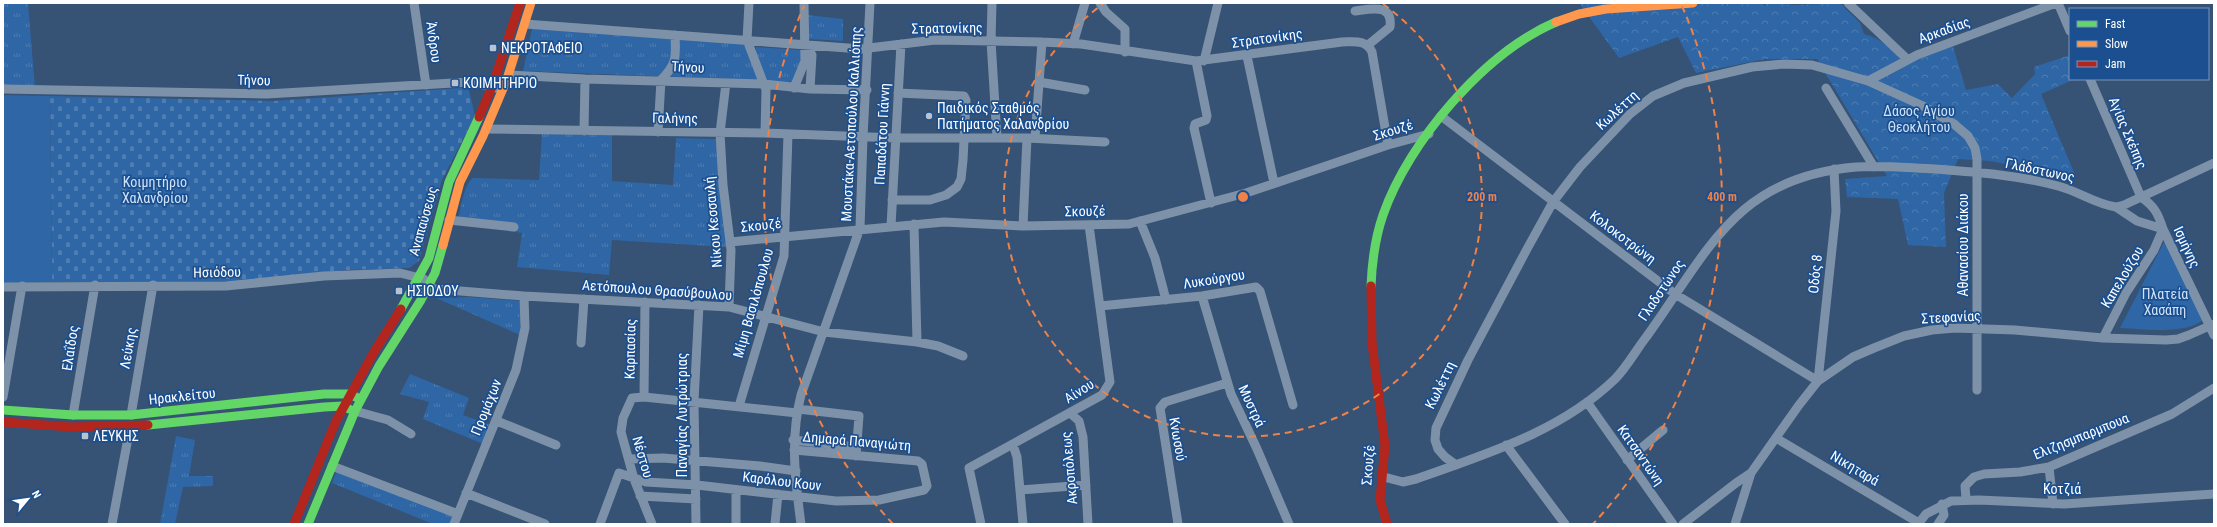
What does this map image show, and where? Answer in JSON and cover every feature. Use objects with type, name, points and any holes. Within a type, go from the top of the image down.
[{"type":"main road","name":"Αναπαύσεως","points":[[294,524],[343,406],[374,352],[418,281],[432,249],[442,204],[452,174],[475,128],[492,87],[520,3]]},
{"type":"main road","name":"Αναπαύσεως","points":[[308,524],[355,411],[394,341],[428,286],[441,253],[462,178],[486,129],[508,75],[526,24],[531,3]]},
{"type":"main road","name":"Σκουζέ","points":[[1387,524],[1380,498],[1384,477],[1385,441],[1373,355],[1371,291],[1374,248],[1380,222],[1387,203],[1441,116],[1501,56],[1537,31],[1557,22],[1620,8],[1691,3]]},
{"type":"main road","name":"Ηρακλείτου","points":[[3,410],[73,415],[131,415],[324,394],[350,394],[361,400]]},
{"type":"main road","name":"Ηρακλείτου","points":[[3,422],[71,427],[130,427],[343,406],[355,411]]},
{"type":"street","name":"Άνδρου","points":[[414,3],[426,85]]},
{"type":"street","points":[[749,3],[747,40],[766,90],[765,133]]},
{"type":"street","points":[[794,88],[806,61],[804,3]]},
{"type":"street","name":"Μουστάκα-Αετοπούλου Καλλιόπης","points":[[801,524],[794,445],[797,411],[860,228],[870,3]]},
{"type":"street","points":[[992,3],[991,41],[997,138]]},
{"type":"street","points":[[1073,44],[1085,3]]},
{"type":"street","points":[[1100,3],[1106,12],[1125,29],[1125,52]]},
{"type":"street","points":[[1211,203],[1194,128],[1195,124],[1206,120],[1207,116],[1200,61],[1218,3]]},
{"type":"street","points":[[1848,3],[1907,59]]},
{"type":"street","points":[[2057,3],[2069,29]]},
{"type":"street","name":"Αρκαδίας","points":[[1868,81],[1907,59],[2057,3]]},
{"type":"street","points":[[1355,11],[1380,9],[1386,12],[1391,20],[1390,27],[1368,45],[1372,52],[1388,145]]},
{"type":"street","name":"Στρατονίκης","points":[[526,24],[869,49],[936,40],[1042,42],[1073,44],[1200,61],[1247,56],[1342,42],[1362,42],[1368,45]]},
{"type":"street","points":[[658,132],[661,80],[672,70],[675,62],[674,35]]},
{"type":"street","points":[[1023,226],[1042,42]]},
{"type":"street","points":[[806,44],[812,55],[810,89]]},
{"type":"street","name":"Παπαδάτου Γιάννη","points":[[891,226],[901,44]]},
{"type":"street","points":[[1247,56],[1274,183]]},
{"type":"street","name":"Κωλέττη","points":[[1456,465],[1442,455],[1436,443],[1435,436],[1438,422],[1472,353],[1553,202],[1580,167],[1630,114],[1653,96],[1684,83],[1752,67],[1784,64],[1812,65],[1868,81],[1923,106],[1954,124],[1968,136],[1975,148],[1976,172]]},
{"type":"street","name":"Τήνου","points":[[508,75],[585,79],[764,84],[810,89],[867,90]]},
{"type":"street","points":[[584,131],[585,79]]},
{"type":"street","name":"Αγίας Σκέπης","points":[[2090,80],[2141,197]]},
{"type":"street","name":"Τήνου","points":[[3,89],[267,94],[470,82],[502,90]]},
{"type":"street","points":[[1039,82],[1085,90]]},
{"type":"street","name":"Νίκου Κεσσανλή","points":[[726,83],[720,133],[723,185],[730,242],[732,278],[729,307]]},
{"type":"street","points":[[1826,88],[1874,167]]},
{"type":"street","points":[[892,200],[930,200],[946,195],[955,189],[959,183],[962,172],[964,138],[966,100],[964,96],[898,93]]},
{"type":"street","name":"Κολοκοτρώνη","points":[[1441,116],[1675,294],[1818,381]]},
{"type":"street","name":"Γαλήνης","points":[[486,129],[765,133],[896,138],[1031,138]]},
{"type":"street","name":"Μίμη Βασιλόπουλου","points":[[739,406],[784,256],[788,134]]},
{"type":"street","name":"Σκουζέ","points":[[730,242],[860,228],[914,224],[956,222],[1023,226],[1121,224],[1140,222],[1211,203],[1388,145],[1429,134]]},
{"type":"street","points":[[1031,138],[1105,142]]},
{"type":"street","points":[[2116,207],[2141,197],[2214,162]]},
{"type":"street","name":"Γλαδστώνος","points":[[1384,477],[1398,481],[1410,481],[1456,465],[1541,431],[1565,418],[1587,402],[1616,378],[1714,238],[1731,219],[1769,190],[1788,182],[1834,170],[1858,167],[1976,172]]},
{"type":"street","name":"Οδός 8","points":[[1818,381],[1836,211],[1834,170]]},
{"type":"street","name":"Γλάδστωνος","points":[[1976,172],[2058,185],[2108,206],[2116,207],[2137,220],[2162,229]]},
{"type":"street","name":"Αθανασίου Διάκου","points":[[1976,172],[1977,390]]},
{"type":"street","name":"Ισμήνης","points":[[2141,197],[2155,208],[2162,229],[2211,325],[2214,335]]},
{"type":"street","points":[[449,220],[514,227]]},
{"type":"street","points":[[1140,222],[1155,258],[1166,300]]},
{"type":"street","points":[[914,224],[917,342]]},
{"type":"street","name":"Αίνου","points":[[981,524],[969,468],[1102,395],[1110,382],[1089,225]]},
{"type":"street","name":"Καπελούζου","points":[[2103,338],[2126,293],[2154,250],[2162,229]]},
{"type":"street","name":"Ησιόδου","points":[[3,287],[95,285],[243,286],[324,276],[378,273],[400,273],[428,286]]},
{"type":"street","name":"Ελαΐδος","points":[[73,415],[95,285]]},
{"type":"street","name":"Λεύκης","points":[[131,415],[153,285]]},
{"type":"street","points":[[3,397],[22,286]]},
{"type":"street","name":"Αετόπουλου Θρασύβουλου","points":[[428,286],[524,296],[729,307],[824,332],[917,342],[938,346],[963,356]]},
{"type":"street","name":"Λυκούργου","points":[[1100,306],[1202,296],[1253,286],[1259,288],[1293,405]]},
{"type":"street","name":"Προμάχων","points":[[454,524],[512,383],[521,350],[526,317],[524,296]]},
{"type":"street","name":"Μυστρά","points":[[1202,296],[1227,383],[1289,524]]},
{"type":"street","points":[[582,343],[584,299]]},
{"type":"street","name":"Καρπασίας","points":[[644,397],[645,302]]},
{"type":"street","name":"Παναγίας Λυτρώτριας","points":[[696,524],[697,485],[694,401],[698,305]]},
{"type":"street","name":"Στεφανίας","points":[[1735,524],[1751,473],[1818,381],[1854,357],[1904,336],[1932,330],[1977,329],[2103,338],[2178,339],[2211,325]]},
{"type":"street","name":"Κνωσού","points":[[1178,524],[1160,408],[1165,402],[1227,383]]},
{"type":"street","name":"Ελιζησμπαρμπουα","points":[[1966,499],[1965,486],[1974,477],[1984,474],[2020,472],[2048,467],[2172,414],[2214,388]]},
{"type":"street","points":[[644,397],[859,416],[856,451]]},
{"type":"street","name":"Νέστου","points":[[644,397],[633,398],[628,404],[621,426],[634,479],[652,524]]},
{"type":"street","name":"Κατσαντώνη","points":[[1587,402],[1673,524]]},
{"type":"street","points":[[355,411],[388,420],[411,434]]},
{"type":"street","name":"Ακροπόλεως","points":[[1070,412],[1080,425],[1088,524]]},
{"type":"street","points":[[497,420],[556,445]]},
{"type":"street","points":[[112,524],[130,427]]},
{"type":"street","points":[[1627,460],[1663,430]]},
{"type":"street","name":"Νικηταρά","points":[[1776,438],[1918,523]]},
{"type":"street","name":"Δημαρά Παναγιώτη","points":[[794,445],[856,451],[918,461],[922,464],[927,484],[926,488]]},
{"type":"street","points":[[1013,445],[1017,458],[1022,524]]},
{"type":"street","points":[[1506,445],[1565,524]]},
{"type":"street","points":[[629,459],[647,458],[696,461],[770,467],[796,471]]},
{"type":"street","points":[[332,466],[458,514]]},
{"type":"street","points":[[2048,467],[2053,504]]},
{"type":"street","name":"Καρόλου Κουν","points":[[600,524],[619,473],[646,482],[697,485],[836,501],[867,501],[898,496],[926,488]]},
{"type":"street","points":[[1683,524],[1751,473]]},
{"type":"street","points":[[1020,490],[1086,485]]},
{"type":"street","points":[[736,490],[736,524]]},
{"type":"street","points":[[466,493],[539,523]]},
{"type":"street","points":[[775,524],[778,494]]},
{"type":"street","name":"Κοτζιά","points":[[1918,523],[1926,514],[1942,504],[1966,499],[2053,504],[2133,501],[2214,494]]},
{"type":"street","points":[[640,496],[696,499]]},
{"type":"street","points":[[1938,524],[1944,515],[1942,504]]},
{"type":"green space","points":[[3,3],[28,3],[35,88],[3,86]]},
{"type":"green space","name":"Δάσος Αγίου Θεοκλήτου","points":[[1579,3],[1761,3],[1764,6],[1766,3],[1797,5],[1840,3],[1860,23],[1864,34],[1882,42],[1904,65],[1953,46],[1966,90],[1998,84],[2012,98],[2035,74],[2034,67],[2069,55],[2069,80],[2073,80],[2041,94],[2076,177],[1990,161],[1958,159],[1944,193],[1946,247],[1908,245],[1898,199],[1847,197],[1845,179],[1887,176],[1817,59],[1765,59],[1696,73],[1678,37],[1619,58]]},
{"type":"green space","points":[[808,15],[843,19],[843,41],[808,39]]},
{"type":"green space","points":[[532,29],[746,44],[758,80],[523,71]]},
{"type":"green space","points":[[756,47],[803,50],[802,64],[793,83],[767,81],[756,52]]},
{"type":"green space","name":"Κοιμητήριο Χαλανδρίου","points":[[461,88],[469,90],[475,116],[442,180],[419,261],[409,268],[346,270],[245,282],[52,282],[50,96],[273,101]]},
{"type":"green space","points":[[3,95],[50,96],[52,282],[3,283]]},
{"type":"green space","points":[[542,133],[612,135],[612,181],[673,185],[676,138],[716,139],[727,247],[612,240],[609,275],[517,267],[522,233],[458,222],[460,211],[467,185],[473,178],[539,180]]},
{"type":"green space","name":"Πλατεία Χασάπη","points":[[2166,238],[2203,320],[2195,325],[2185,328],[2151,330],[2120,328]]},
{"type":"green space","points":[[469,297],[521,301],[520,335],[436,298]]},
{"type":"green space","points":[[410,374],[469,398],[463,415],[491,425],[483,444],[423,419],[429,402],[400,394]]},
{"type":"green space","points":[[176,436],[195,440],[189,476],[213,476],[213,486],[183,487],[175,524],[160,524]]},
{"type":"green space","points":[[337,470],[454,515],[450,524],[433,524],[332,483]]},
{"type":"traffic: fast","points":[[1371,286],[1374,250],[1383,215],[1395,187],[1411,158],[1430,130],[1452,102],[1476,77],[1502,55],[1529,36],[1556,22]]},
{"type":"traffic: fast","points":[[401,309],[429,258],[449,182],[479,117]]},
{"type":"traffic: fast","points":[[308,524],[355,411],[379,366],[421,300],[435,273],[443,245]]},
{"type":"traffic: fast","points":[[3,410],[73,415],[131,415],[324,394],[349,394],[356,397]]},
{"type":"traffic: fast","points":[[148,425],[324,407],[343,406],[349,409]]},
{"type":"traffic: slow","points":[[443,245],[460,182],[483,136],[507,79],[531,3]]},
{"type":"traffic: slow","points":[[1556,22],[1579,14],[1606,9],[1693,3]]},
{"type":"traffic: jam","points":[[479,117],[492,87],[520,3]]},
{"type":"traffic: jam","points":[[1371,286],[1372,343],[1385,446],[1380,500],[1387,524]]},
{"type":"traffic: jam","points":[[294,524],[336,421],[374,352],[401,309]]},
{"type":"traffic: jam","points":[[3,422],[71,427],[148,425]]},
{"type":"place","name":"ΝΕΚΡΟΤΑΦΕΙΟ","points":[[493,48]]},
{"type":"place","name":"ΚΟΙΜΗΤΗΡΙΟ","points":[[455,83]]},
{"type":"place","name":"Παιδικός Σταθμός Πατήματος Χαλανδρίου","points":[[929,116]]},
{"type":"place","name":"ΗΣΙΟΔΟΥ","points":[[399,291]]},
{"type":"place","name":"ΛΕΥΚΗΣ","points":[[85,436]]}]
